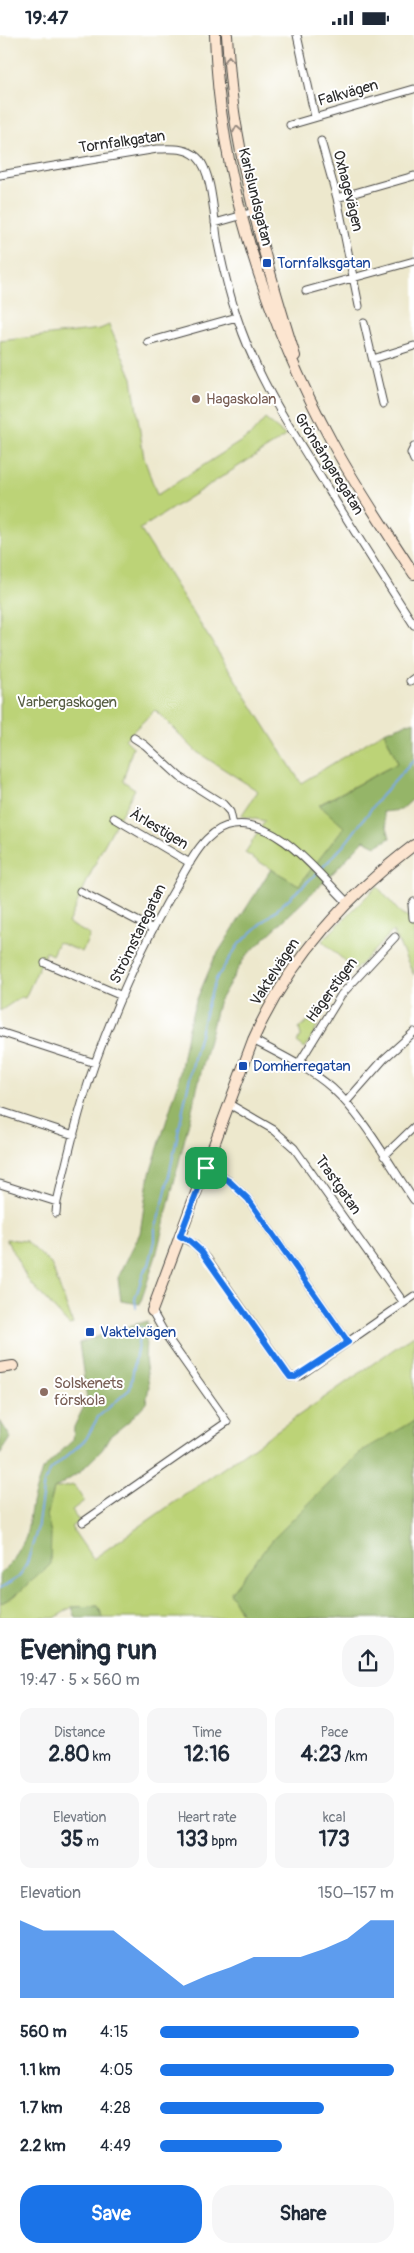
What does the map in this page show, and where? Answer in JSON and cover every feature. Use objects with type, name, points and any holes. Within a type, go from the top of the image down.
[{"type":"main road","name":"Karlslundsgatan","points":[[215,35],[222,120],[243,215],[276,325],[333,446],[414,574]]},
{"type":"main road","name":"Karlslundsgatan","points":[[227,35],[236,123],[254,212],[305,388]]},
{"type":"main road","name":"Karlslundsgatan","points":[[366,499],[414,564]]},
{"type":"main road","name":"Vaktelvägen","points":[[152,1311],[253,1040],[271,1001],[289,972],[308,947],[348,903],[414,845]]},
{"type":"main road","points":[[0,1368],[13,1366]]},
{"type":"street","points":[[297,35],[315,117]]},
{"type":"street","name":"Falkvägen","points":[[290,125],[414,89]]},
{"type":"street","name":"Oxhagevägen","points":[[321,141],[355,277],[359,306]]},
{"type":"street","name":"Tornfalkgatan","points":[[0,175],[157,149],[181,149],[195,155],[203,165],[215,223]]},
{"type":"street","points":[[336,198],[414,176]]},
{"type":"street","points":[[215,223],[254,212]]},
{"type":"street","name":"Grönsångaregatan","points":[[215,223],[225,277],[248,347],[279,409],[414,625]]},
{"type":"street","points":[[306,291],[414,261]]},
{"type":"street","points":[[148,342],[237,317]]},
{"type":"street","points":[[364,323],[383,404]]},
{"type":"street","points":[[372,359],[414,346]]},
{"type":"street","points":[[414,447],[411,453],[414,460]]},
{"type":"street","points":[[134,738],[145,745],[164,765],[180,777],[223,804],[230,812],[233,825],[250,825],[270,833],[292,848],[348,903]]},
{"type":"street","name":"Ärlestigen","points":[[114,818],[190,863]]},
{"type":"street","name":"Strömstaregatan","points":[[56,1213],[74,1135],[95,1063],[122,996],[153,929],[190,863],[212,834],[233,825]]},
{"type":"street","points":[[80,891],[153,929]]},
{"type":"street","points":[[413,918],[412,905],[414,902]]},
{"type":"street","name":"Hägerstigen","points":[[298,1065],[345,990],[395,937]]},
{"type":"street","points":[[45,963],[122,996]]},
{"type":"street","points":[[0,1032],[95,1063]]},
{"type":"street","points":[[346,1103],[384,1059],[414,1032]]},
{"type":"street","points":[[253,1040],[298,1065],[325,1083],[346,1103],[414,1200]]},
{"type":"street","name":"Trastgatan","points":[[229,1104],[274,1130],[294,1148],[404,1303]]},
{"type":"street","points":[[0,1111],[74,1135]]},
{"type":"street","points":[[384,1156],[414,1127]]},
{"type":"street","points":[[206,1168],[229,1181],[248,1199],[348,1342]]},
{"type":"street","points":[[0,1184],[57,1202]]},
{"type":"street","points":[[180,1236],[194,1244],[207,1258],[290,1377],[299,1375],[414,1296]]},
{"type":"street","name":"Vaktelvägen","points":[[83,1521],[227,1421],[152,1311]]},
{"type":"green space","name":"Varbergaskogen","points":[[109,325],[132,378],[144,458],[157,495],[251,435],[265,419],[286,436],[140,529],[301,783],[384,732],[398,763],[320,804],[345,826],[299,886],[245,853],[265,821],[241,816],[258,791],[197,752],[155,710],[125,739],[133,747],[123,781],[135,789],[101,851],[68,923],[90,935],[82,952],[58,942],[52,955],[46,952],[25,998],[21,997],[0,1011],[0,341],[100,329]]},
{"type":"green space","points":[[414,721],[414,798],[401,810],[383,812],[390,838],[376,846],[364,840],[333,873],[245,957],[218,1003],[156,1256],[140,1304],[121,1301],[118,1278],[140,1233],[148,1180],[178,1084],[188,1028],[196,1001],[214,959],[271,869],[299,885],[344,827],[319,805],[398,763],[384,732]]},
{"type":"green space","points":[[377,886],[402,915],[414,920],[414,975],[393,931],[355,970],[322,941]]},
{"type":"green space","points":[[308,1021],[318,1026],[305,1048],[297,1042],[301,1036],[299,1028]]},
{"type":"green space","points":[[6,1239],[26,1241],[51,1264],[73,1324],[69,1325],[28,1280]]},
{"type":"green space","points":[[147,1321],[145,1360],[149,1386],[146,1403],[128,1422],[109,1437],[102,1450],[80,1472],[54,1489],[47,1516],[51,1534],[50,1565],[17,1594],[0,1604],[0,1574],[13,1561],[26,1537],[32,1503],[42,1470],[73,1440],[74,1427],[87,1400],[79,1343]]},
{"type":"green space","points":[[414,1335],[414,1618],[103,1618],[98,1606],[72,1607],[55,1618],[0,1618],[0,1604],[17,1594],[51,1534],[47,1516],[54,1489],[74,1485],[84,1501],[72,1510],[79,1521],[71,1527],[93,1559]]},
{"type":"green space","points":[[0,1421],[11,1438],[0,1455]]},
{"type":"green space","points":[[414,1421],[414,1618],[244,1618],[230,1593],[274,1538],[362,1451]]},
{"type":"green space","points":[[98,1606],[103,1618],[76,1618],[72,1607]]},
{"type":"waterway","points":[[320,870],[345,844],[381,796],[414,760]]},
{"type":"waterway","points":[[136,1307],[135,1299],[144,1271],[149,1265],[155,1241],[155,1229],[164,1199],[194,1058],[208,1002],[216,979],[239,944],[317,873]]},
{"type":"waterway","points":[[0,1589],[19,1577],[27,1563],[37,1530],[44,1482],[51,1470],[86,1439],[98,1417],[130,1389],[141,1327]]},
{"type":"place","name":"Tornfalksgatan","points":[[267,263]]},
{"type":"place","name":"Hagaskolan","points":[[196,399]]},
{"type":"place","name":"Domherregatan","points":[[243,1066]]},
{"type":"place","name":"Vaktelvägen","points":[[90,1332]]},
{"type":"place","name":"Solskenets förskola","points":[[44,1392]]},
{"type":"route","points":[[206,1168],[229,1181],[248,1199],[348,1342],[295,1377],[290,1377],[287,1373],[207,1258],[194,1244],[185,1237],[180,1236],[206,1168]]}]
